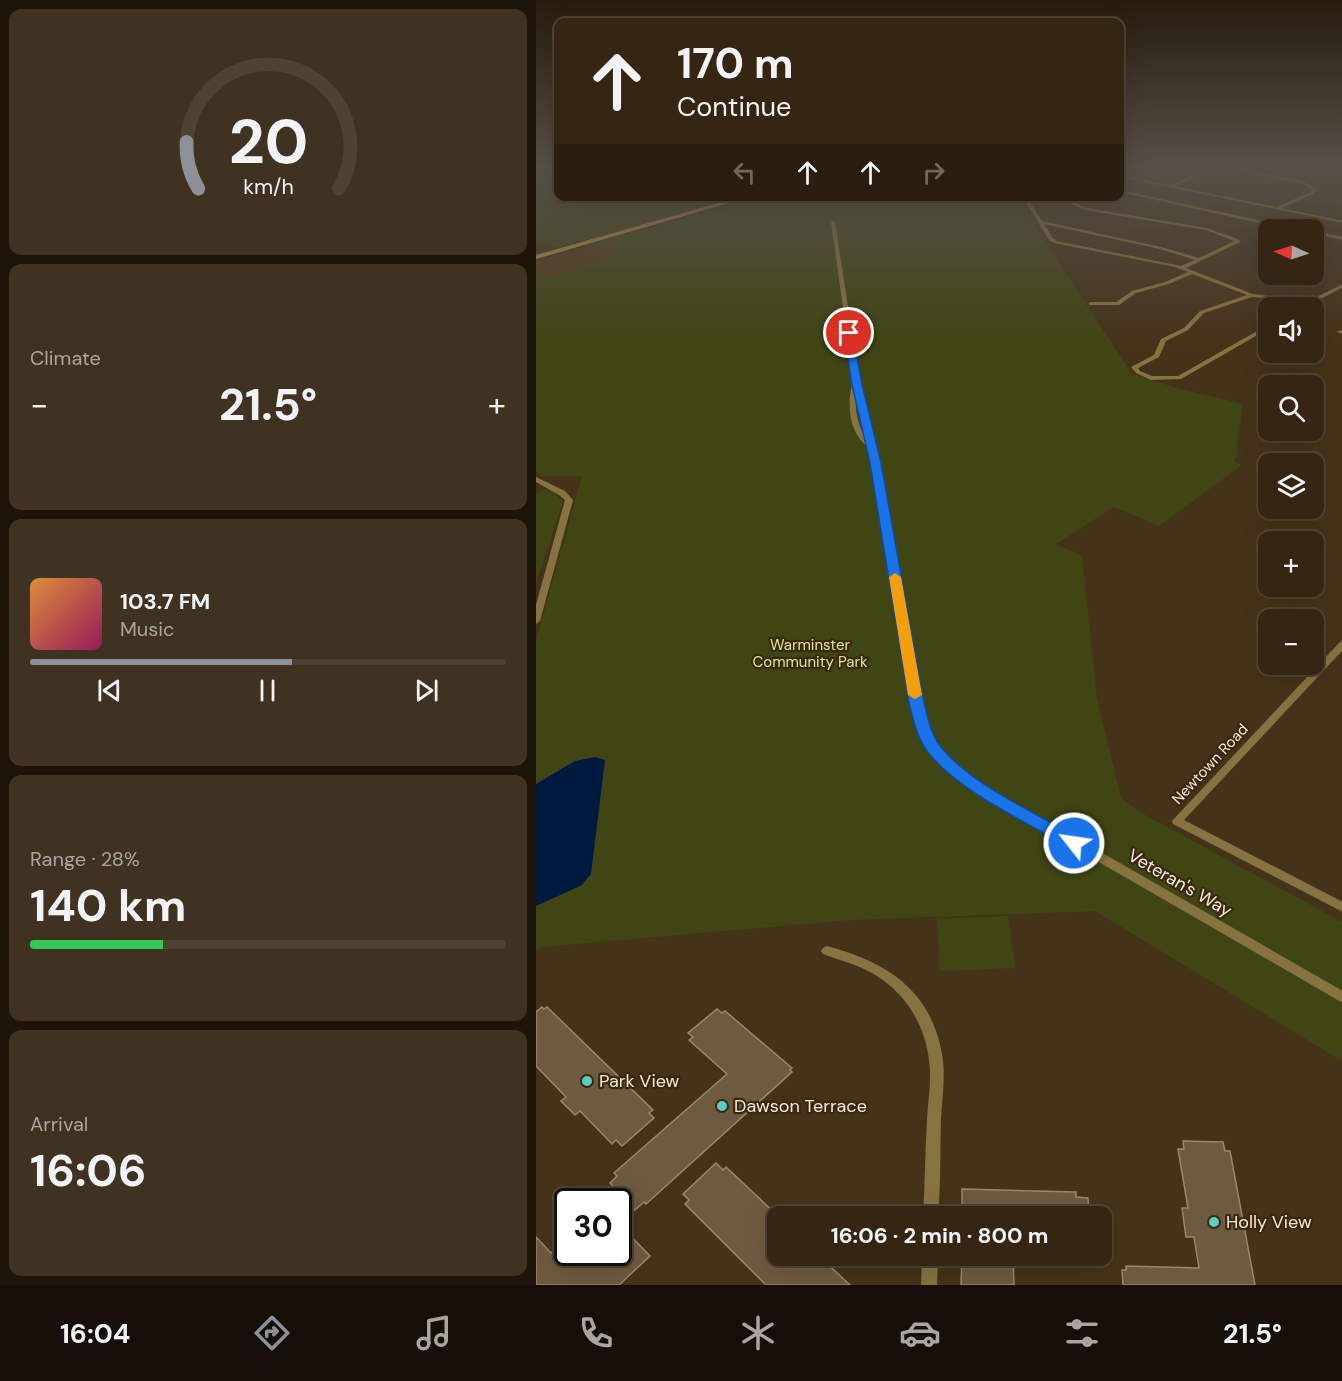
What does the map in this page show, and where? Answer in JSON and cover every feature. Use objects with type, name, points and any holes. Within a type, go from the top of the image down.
[{"type":"main road","points":[[536,257],[645,226]]},
{"type":"street","name":"Veteran's Way","points":[[834,226],[856,380],[870,446],[876,463],[915,692],[923,727],[933,747],[958,775],[1343,998]]},
{"type":"street","points":[[1043,226],[1051,239],[1056,242],[1182,268],[1252,295],[1268,297]]},
{"type":"street","points":[[1055,226],[1076,232],[1168,248],[1200,260]]},
{"type":"street","points":[[1182,268],[1238,240],[1207,229],[1186,226]]},
{"type":"street","points":[[1324,235],[1343,239]]},
{"type":"street","points":[[1091,304],[1117,304],[1134,292],[1167,284],[1193,272]]},
{"type":"street","points":[[1320,297],[1343,285]]},
{"type":"street","points":[[1252,295],[1200,314],[1186,328],[1163,340],[1157,356],[1134,368],[1142,375],[1151,378],[1179,378],[1258,333]]},
{"type":"street","points":[[536,479],[562,493],[569,500],[536,621]]},
{"type":"street","name":"Newtown Road","points":[[1343,644],[1177,821],[1343,908]]},
{"type":"street","points":[[827,951],[860,960],[888,976],[908,994],[922,1013],[936,1061],[931,1206]]},
{"type":"street","points":[[929,1285],[930,1266]]},
{"type":"shaded area","points":[[593,245],[616,252],[544,277],[536,274],[536,261]]},
{"type":"green space","points":[[536,226],[638,226],[558,247],[536,240]]},
{"type":"green space","name":"Warminster Community Park","points":[[657,226],[1035,226],[1132,374],[1243,404],[1235,462],[1242,465],[1159,526],[1114,507],[1056,544],[1082,556],[1097,699],[1121,798],[1140,812],[1342,922],[1342,1061],[1095,911],[850,920],[541,947],[536,951],[536,641],[582,476],[541,476],[536,473],[536,274],[545,277],[615,253],[592,244]]},
{"type":"green space","points":[[549,488],[563,502],[536,583],[536,494]]},
{"type":"green space","points":[[1008,916],[1015,968],[940,971],[937,919]]},
{"type":"water","points":[[595,757],[605,760],[591,874],[582,885],[536,906],[536,784],[575,761]]},
{"type":"building","name":"Park View","points":[[542,1007],[544,1009],[547,1007],[653,1110],[649,1113],[654,1118],[622,1146],[616,1140],[612,1144],[580,1111],[575,1115],[561,1101],[566,1097],[536,1066],[536,1012]]},
{"type":"building","name":"Dawson Terrace","points":[[717,1009],[722,1013],[725,1011],[792,1068],[790,1070],[792,1072],[646,1204],[644,1202],[635,1210],[632,1207],[632,1188],[615,1188],[610,1183],[617,1176],[614,1173],[727,1074],[689,1040],[693,1037],[688,1033]]},
{"type":"building","name":"Holly View","points":[[1183,1141],[1223,1142],[1225,1151],[1230,1151],[1255,1285],[1123,1285],[1122,1270],[1126,1270],[1126,1266],[1199,1268],[1194,1237],[1186,1237],[1182,1208],[1188,1208],[1178,1149],[1184,1149]]},
{"type":"building","points":[[716,1163],[723,1170],[726,1167],[767,1206],[767,1266],[830,1266],[850,1285],[766,1285],[685,1204],[689,1200],[683,1194]]},
{"type":"building","points":[[962,1189],[1076,1192],[1076,1197],[1088,1198],[1088,1206],[962,1206]]},
{"type":"building","points":[[536,1237],[551,1253],[554,1250],[554,1266],[632,1266],[632,1237],[650,1256],[619,1285],[536,1285]]},
{"type":"building","points":[[962,1266],[1013,1266],[1014,1285],[961,1285]]},
{"type":"slow traffic","points":[[895,577],[915,695]]},
{"type":"place","name":"Park View","points":[[587,1081]]},
{"type":"place","name":"Dawson Terrace","points":[[722,1106]]},
{"type":"place","name":"Holly View","points":[[1214,1222]]},
{"type":"route","points":[[849,333],[868,439],[876,463],[916,703],[923,727],[933,747],[958,775],[1074,843]]}]
